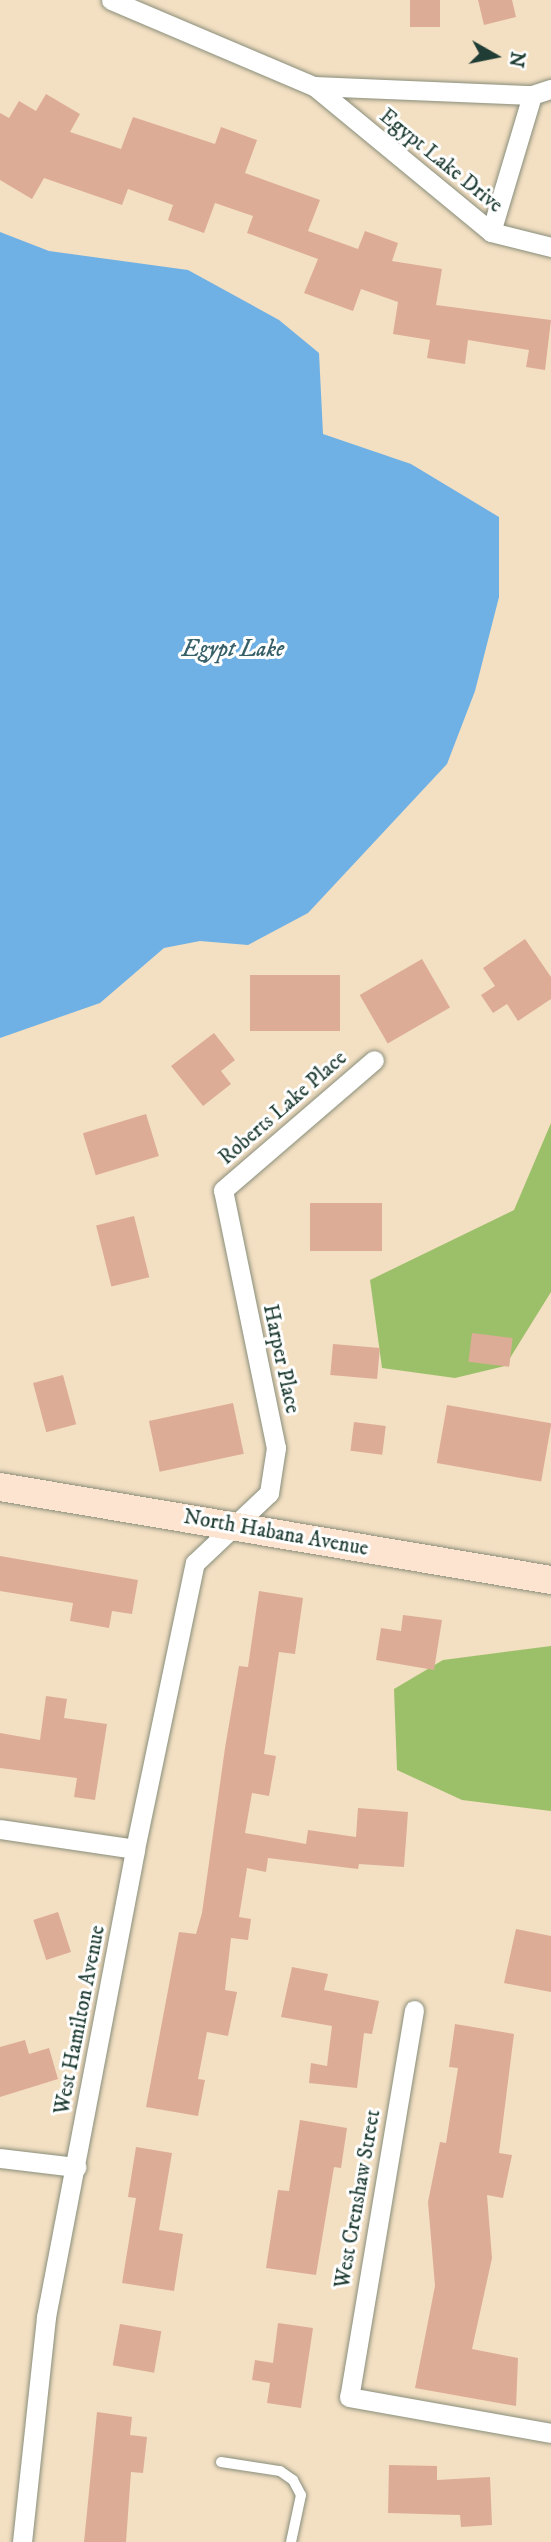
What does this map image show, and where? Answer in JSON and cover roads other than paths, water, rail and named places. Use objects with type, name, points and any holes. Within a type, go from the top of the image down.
[{"type":"street","name":"Egypt Lake Drive","points":[[111,0],[314,86],[491,232],[551,247]]},
{"type":"street","name":"Egypt Lake Drive","points":[[314,86],[532,96]]},
{"type":"street","points":[[491,232],[532,96],[551,89]]},
{"type":"street","name":"Roberts Lake Place","points":[[223,1190],[373,1060]]},
{"type":"street","name":"Harper Place","points":[[223,1190],[276,1448],[269,1493],[235,1525]]},
{"type":"street","name":"North Habana Avenue","points":[[0,1487],[551,1580]]},
{"type":"street","name":"West Hamilton Avenue","points":[[22,2542],[46,2317],[135,1849],[195,1563],[235,1525]]},
{"type":"street","points":[[0,1829],[135,1849]]},
{"type":"street","name":"West Crenshaw Street","points":[[414,2010],[349,2397],[551,2433]]},
{"type":"street","points":[[0,2158],[76,2167]]},
{"type":"lane","points":[[221,2462],[280,2471],[293,2480],[301,2495],[291,2542]]},
{"type":"water","name":"Egypt Lake","points":[[0,232],[49,251],[188,270],[279,320],[319,353],[323,434],[411,464],[499,517],[499,597],[475,691],[447,764],[308,913],[248,945],[200,941],[164,948],[100,1003],[0,1038]]}]
